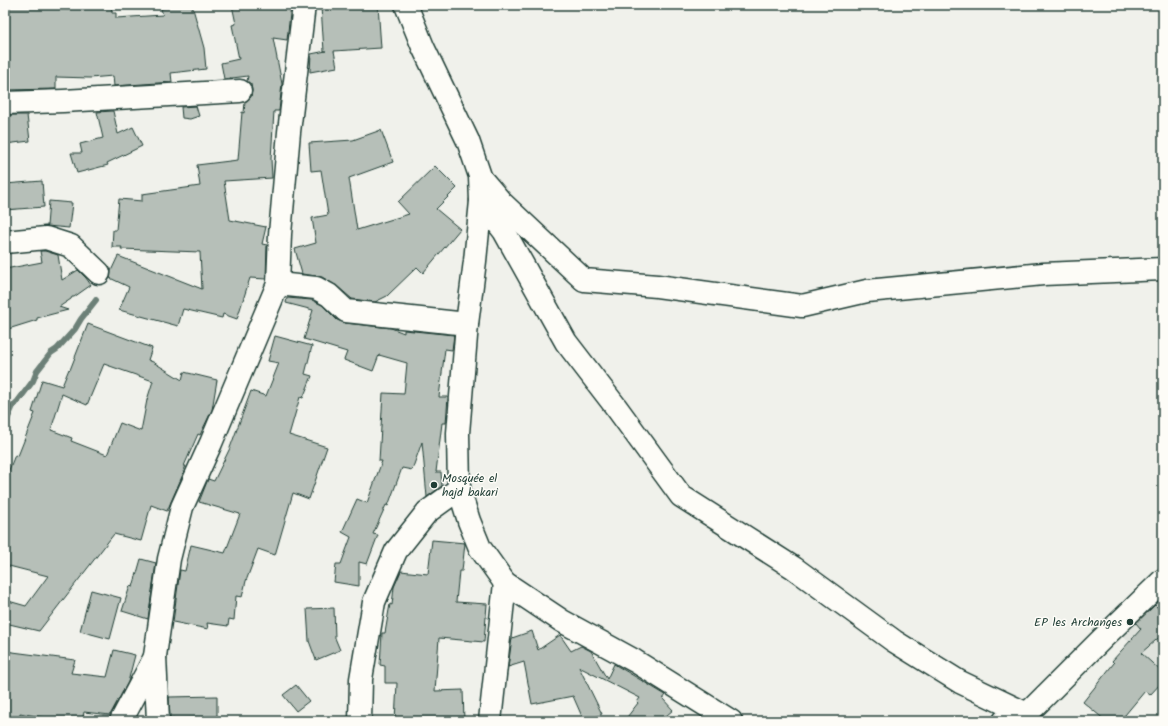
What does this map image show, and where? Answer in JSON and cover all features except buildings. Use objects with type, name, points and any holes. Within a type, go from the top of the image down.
[{"type":"street","points":[[158,721],[155,656],[169,559],[182,507],[211,443],[278,284],[280,234],[289,132],[304,5]]},
{"type":"street","points":[[406,5],[423,47],[468,141],[480,176],[500,202],[584,280],[657,286],[802,306],[867,291],[1043,274],[1163,269]]},
{"type":"street","points":[[5,103],[240,91]]},
{"type":"street","points":[[480,176],[480,201],[475,262],[467,324],[458,433],[460,489],[469,521],[480,548],[505,583],[562,621],[635,661],[731,721]]},
{"type":"street","points":[[480,201],[504,231],[566,342],[681,496],[794,568],[894,641],[927,662],[960,682],[1026,714]]},
{"type":"street","points":[[5,242],[46,238],[71,246],[99,273]]},
{"type":"street","points":[[278,284],[316,288],[329,295],[346,311],[467,324]]},
{"type":"street","points":[[360,721],[361,680],[374,602],[396,551],[427,512],[460,489]]},
{"type":"street","points":[[1004,721],[1026,714],[1163,580]]},
{"type":"street","points":[[490,721],[505,583]]},
{"type":"street","points":[[121,721],[155,656]]},
{"type":"shaded area","points":[[1163,591],[1163,672],[1119,633]]},
{"type":"waterway","points":[[5,424],[13,406],[33,381],[37,371],[51,353],[57,349],[75,329],[96,300]]},
{"type":"place","name":"Mosquée el hajd bakari","points":[[434,485]]},
{"type":"place","name":"EP les Archanges","points":[[1130,622]]}]
